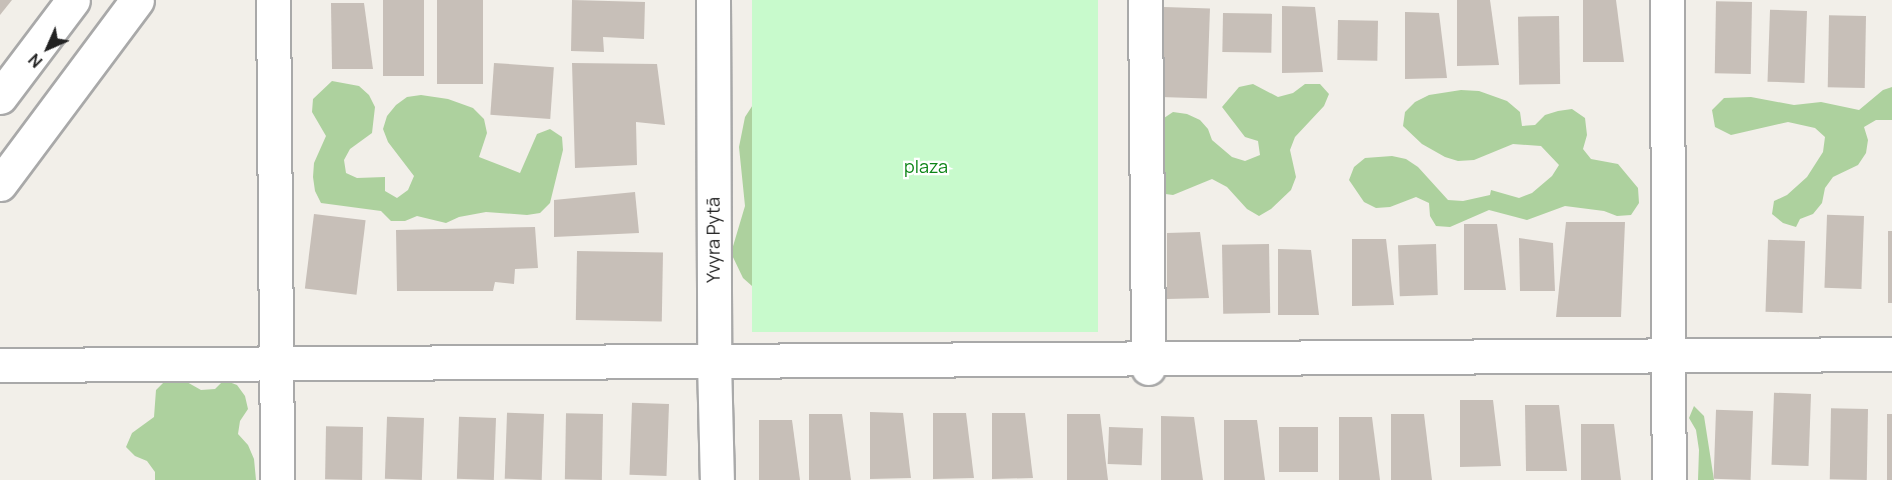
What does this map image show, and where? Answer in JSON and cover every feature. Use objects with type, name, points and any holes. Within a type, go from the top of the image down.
[{"type":"street","points":[[0,97],[73,0]]},
{"type":"street","points":[[0,184],[137,0]]},
{"type":"street","points":[[273,0],[277,480]]},
{"type":"street","name":"Yvyra Pytã","points":[[712,0],[717,480]]},
{"type":"street","points":[[1145,0],[1148,363]]},
{"type":"street","points":[[1667,0],[1669,480]]},
{"type":"street","points":[[0,365],[714,361],[1148,363],[1892,354]]},
{"type":"green space","name":"plaza","points":[[752,0],[1098,0],[1098,332],[752,332]]},
{"type":"green space","points":[[332,81],[359,86],[369,95],[375,107],[372,133],[350,149],[344,160],[346,173],[357,178],[385,177],[385,191],[397,198],[408,190],[414,176],[388,142],[383,129],[387,116],[396,105],[407,97],[421,95],[448,99],[473,108],[484,119],[487,133],[479,157],[520,173],[537,134],[550,129],[562,137],[563,150],[550,203],[540,213],[527,215],[486,212],[459,217],[446,223],[417,216],[405,221],[391,221],[381,211],[321,203],[315,191],[314,163],[326,136],[312,112],[313,99]]},
{"type":"green space","points":[[1253,84],[1278,97],[1293,93],[1305,84],[1320,84],[1329,94],[1324,106],[1295,137],[1290,150],[1296,177],[1291,190],[1271,209],[1259,216],[1247,209],[1227,187],[1212,179],[1173,195],[1158,193],[1138,182],[1130,168],[1134,155],[1161,120],[1173,112],[1187,114],[1200,120],[1208,129],[1212,140],[1232,157],[1245,161],[1260,155],[1258,141],[1245,137],[1222,107],[1239,87]]},
{"type":"green space","points":[[1892,87],[1892,120],[1876,120],[1864,127],[1868,140],[1866,153],[1858,165],[1833,177],[1825,188],[1822,203],[1813,214],[1800,219],[1796,227],[1783,223],[1772,214],[1774,201],[1787,195],[1807,177],[1823,152],[1825,137],[1815,128],[1788,122],[1731,135],[1715,127],[1712,110],[1724,98],[1751,97],[1794,105],[1821,102],[1859,110],[1883,90]]},
{"type":"green space","points":[[1461,90],[1479,91],[1507,101],[1520,112],[1522,126],[1535,125],[1545,115],[1572,109],[1585,118],[1587,135],[1583,149],[1591,159],[1618,164],[1638,188],[1639,203],[1631,215],[1617,216],[1604,211],[1565,206],[1527,220],[1489,210],[1450,227],[1436,226],[1430,216],[1429,203],[1416,197],[1390,207],[1376,208],[1364,202],[1349,180],[1354,167],[1365,158],[1392,156],[1406,159],[1418,167],[1448,200],[1463,201],[1490,195],[1491,190],[1519,198],[1532,193],[1552,176],[1559,165],[1541,146],[1513,144],[1474,160],[1458,161],[1445,157],[1422,144],[1403,126],[1405,112],[1415,102],[1429,95]]},
{"type":"green space","points":[[760,94],[766,288],[752,286],[743,278],[731,253],[745,206],[739,147],[745,117]]},
{"type":"green space","points":[[178,377],[201,390],[215,389],[224,380],[237,385],[245,396],[248,409],[240,421],[238,434],[248,445],[254,459],[256,480],[155,480],[155,472],[147,461],[135,456],[126,447],[132,433],[154,417],[156,390],[165,381]]},
{"type":"green space","points":[[1694,406],[1704,416],[1714,480],[1698,480],[1699,450],[1696,430],[1689,418]]},
{"type":"building","points":[[0,0],[12,0],[0,15]]},
{"type":"building","points":[[383,0],[424,0],[424,76],[383,76]]},
{"type":"building","points":[[437,0],[483,0],[483,84],[437,84]]},
{"type":"building","points":[[572,0],[645,2],[644,39],[603,37],[604,52],[571,51]]},
{"type":"building","points":[[1457,0],[1490,0],[1499,65],[1457,66]]},
{"type":"building","points":[[1583,0],[1616,0],[1624,62],[1583,62]]},
{"type":"building","points":[[1716,1],[1752,2],[1751,74],[1715,73]]},
{"type":"building","points":[[331,3],[364,3],[373,69],[332,69]]},
{"type":"building","points":[[1282,6],[1315,7],[1323,72],[1282,73]]},
{"type":"building","points":[[1164,7],[1210,9],[1207,99],[1161,97]]},
{"type":"building","points":[[1770,10],[1807,11],[1804,83],[1768,82]]},
{"type":"building","points":[[1405,12],[1439,13],[1447,78],[1405,79]]},
{"type":"building","points":[[1223,13],[1272,14],[1271,53],[1222,52]]},
{"type":"building","points":[[1829,15],[1866,16],[1865,88],[1828,87]]},
{"type":"building","points":[[1559,16],[1560,84],[1519,85],[1518,17]]},
{"type":"building","points":[[1338,20],[1378,21],[1377,61],[1337,60]]},
{"type":"building","points":[[494,63],[554,67],[550,119],[490,115]]},
{"type":"building","points":[[572,63],[657,64],[665,125],[636,122],[637,165],[575,168]]},
{"type":"building","points":[[635,192],[639,233],[554,237],[554,200]]},
{"type":"building","points":[[314,214],[366,220],[356,295],[305,288]]},
{"type":"building","points":[[1827,215],[1864,216],[1861,289],[1824,288]]},
{"type":"building","points":[[1566,222],[1625,222],[1621,317],[1556,317]]},
{"type":"building","points":[[1464,224],[1497,224],[1506,290],[1464,290]]},
{"type":"building","points":[[535,227],[538,268],[515,269],[514,284],[495,282],[493,291],[397,291],[396,230]]},
{"type":"building","points":[[1888,231],[1892,231],[1892,303],[1888,303]]},
{"type":"building","points":[[1200,232],[1209,298],[1167,299],[1167,233]]},
{"type":"building","points":[[1519,238],[1553,243],[1555,291],[1520,291]]},
{"type":"building","points":[[1352,239],[1386,239],[1394,305],[1352,306]]},
{"type":"building","points":[[1768,240],[1805,241],[1802,313],[1766,312]]},
{"type":"building","points":[[1269,244],[1270,313],[1223,314],[1222,245]]},
{"type":"building","points":[[1436,244],[1438,295],[1400,296],[1398,245]]},
{"type":"building","points":[[1278,249],[1311,250],[1319,315],[1278,315]]},
{"type":"building","points":[[577,251],[663,253],[662,321],[576,320]]},
{"type":"building","points":[[1774,393],[1811,394],[1808,466],[1772,465]]},
{"type":"building","points":[[1460,400],[1493,400],[1501,466],[1460,467]]},
{"type":"building","points":[[632,403],[669,404],[666,476],[630,475]]},
{"type":"building","points":[[1525,405],[1559,405],[1567,471],[1526,471]]},
{"type":"building","points":[[1831,408],[1868,409],[1867,480],[1830,479]]},
{"type":"building","points":[[1716,410],[1753,411],[1751,480],[1714,479]]},
{"type":"building","points":[[870,412],[903,413],[911,478],[870,479]]},
{"type":"building","points":[[507,413],[544,414],[542,480],[505,479]]},
{"type":"building","points":[[566,413],[603,414],[602,480],[565,479]]},
{"type":"building","points":[[933,413],[966,413],[974,478],[933,479]]},
{"type":"building","points":[[992,413],[1025,413],[1033,478],[992,479]]},
{"type":"building","points":[[809,414],[842,414],[851,480],[809,480]]},
{"type":"building","points":[[1067,414],[1100,414],[1108,480],[1067,480]]},
{"type":"building","points":[[1391,414],[1424,414],[1432,480],[1391,480]]},
{"type":"building","points":[[1887,414],[1892,414],[1892,480],[1887,480]]},
{"type":"building","points":[[1161,416],[1194,417],[1203,480],[1161,480]]},
{"type":"building","points":[[387,417],[424,418],[422,480],[385,479]]},
{"type":"building","points":[[459,417],[496,418],[494,480],[457,479]]},
{"type":"building","points":[[1339,417],[1372,417],[1380,480],[1339,480]]},
{"type":"building","points":[[759,420],[792,420],[800,480],[759,480]]},
{"type":"building","points":[[1224,420],[1257,420],[1265,480],[1224,480]]},
{"type":"building","points":[[1581,424],[1614,424],[1621,480],[1581,480]]},
{"type":"building","points":[[326,426],[363,427],[362,480],[325,479]]},
{"type":"building","points":[[1109,427],[1143,428],[1142,465],[1108,464]]},
{"type":"building","points":[[1279,427],[1318,427],[1318,472],[1279,472]]}]
